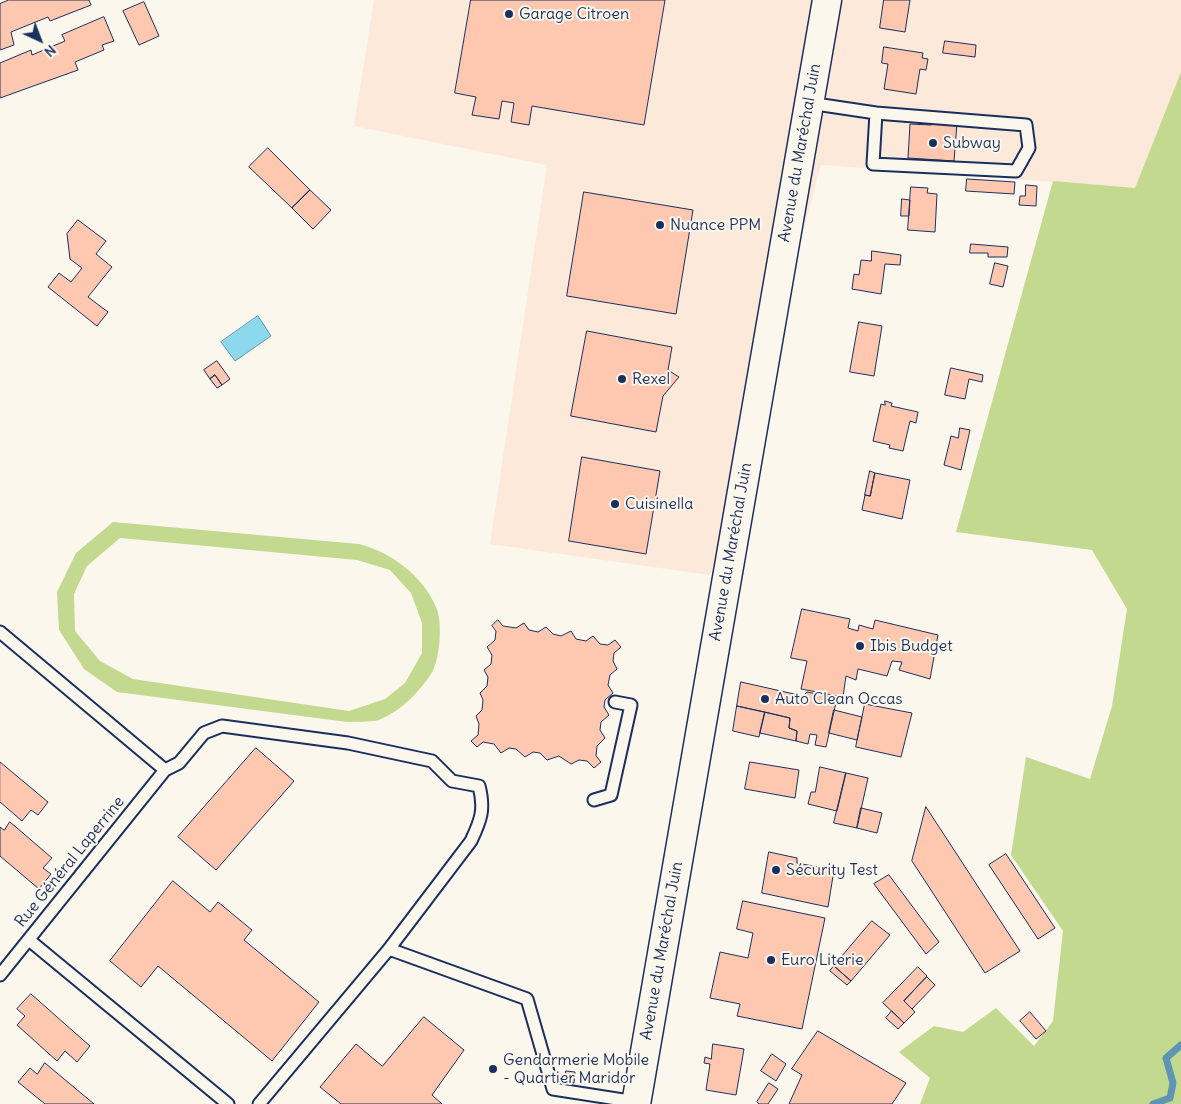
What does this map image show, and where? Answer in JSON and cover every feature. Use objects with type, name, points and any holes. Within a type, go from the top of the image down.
[{"type":"main road","name":"Avenue du Maréchal Juin","points":[[636,1103],[827,0]]},
{"type":"lane","points":[[809,103],[876,114],[1026,125],[1029,148],[1016,171],[873,164],[876,114]]},
{"type":"lane","points":[[0,632],[165,770]]},
{"type":"lane","points":[[594,800],[611,795],[631,705],[615,702]]},
{"type":"lane","name":"Rue Général Laperrine","points":[[0,975],[165,770],[179,763],[204,733],[222,726],[348,743],[432,761],[452,782],[479,786],[483,804],[479,824],[471,841],[389,950]]},
{"type":"lane","points":[[29,940],[228,1104]]},
{"type":"lane","points":[[259,1104],[389,950],[527,999],[554,1089],[636,1103]]},
{"type":"shaded area","points":[[374,0],[1181,0],[1181,72],[1135,188],[821,165],[710,575],[490,544],[547,165],[354,126]]},
{"type":"green space","points":[[1181,72],[1181,1104],[920,1104],[930,1078],[899,1052],[934,1026],[963,1032],[996,1008],[1034,1046],[1053,1021],[1063,931],[1011,855],[1026,757],[1090,779],[1112,706],[1127,609],[1092,550],[956,532],[1053,181],[1135,188]]},
{"type":"green space","points":[[113,522],[359,544],[394,559],[423,585],[438,613],[440,641],[437,660],[431,674],[409,700],[396,711],[374,721],[347,722],[117,692],[84,669],[59,630],[57,592],[76,553]],"holes":[[[120,538],[357,560],[390,570],[411,593],[422,623],[422,653],[405,683],[385,699],[349,711],[133,679],[100,661],[75,631],[74,594],[87,566]]]},
{"type":"water","points":[[258,316],[271,336],[235,361],[221,342]]},
{"type":"building","points":[[9,0],[89,0],[91,5],[50,21],[48,17],[11,32],[14,45],[0,50],[0,4]]},
{"type":"building","points":[[471,0],[665,0],[644,125],[532,106],[529,125],[511,122],[514,103],[502,101],[499,119],[472,115],[476,97],[455,93]]},
{"type":"building","points":[[884,0],[910,0],[905,32],[880,28]]},
{"type":"building","points":[[144,2],[159,36],[139,45],[123,11]]},
{"type":"building","points":[[104,17],[114,41],[102,45],[104,50],[75,62],[78,70],[0,98],[0,63],[31,50],[32,55],[65,41],[62,35]]},
{"type":"building","points":[[945,41],[976,45],[975,57],[943,53]]},
{"type":"building","points":[[884,47],[923,53],[922,58],[928,59],[926,70],[920,69],[916,94],[884,89],[888,64],[882,63]]},
{"type":"building","points":[[931,121],[957,123],[954,161],[908,158],[910,124],[931,125]]},
{"type":"building","points":[[268,148],[310,190],[292,208],[249,167]]},
{"type":"building","points":[[967,179],[1015,182],[1014,194],[966,191]]},
{"type":"building","points":[[1026,185],[1037,186],[1036,206],[1019,205],[1020,196],[1025,196]]},
{"type":"building","points":[[911,187],[928,188],[927,193],[937,194],[935,232],[908,230]]},
{"type":"building","points":[[310,190],[331,210],[313,229],[292,208]]},
{"type":"building","points":[[584,192],[693,210],[676,314],[567,296]]},
{"type":"building","points":[[902,199],[910,200],[909,216],[901,216]]},
{"type":"building","points":[[78,220],[106,241],[96,254],[112,267],[88,297],[108,312],[97,326],[48,287],[59,273],[71,282],[82,268],[70,259],[67,234]]},
{"type":"building","points":[[971,244],[1008,247],[1007,257],[988,257],[988,253],[970,253]]},
{"type":"building","points":[[872,251],[901,255],[900,265],[885,264],[881,294],[852,289],[854,274],[859,275],[861,260],[871,261]]},
{"type":"building","points":[[995,263],[1008,266],[1003,287],[990,284]]},
{"type":"building","points":[[859,322],[882,326],[874,376],[850,372]]},
{"type":"building","points":[[587,331],[672,347],[668,370],[679,377],[663,396],[656,432],[571,416]]},
{"type":"building","points":[[217,361],[230,379],[222,385],[215,375],[210,379],[204,370]]},
{"type":"building","points":[[951,368],[983,375],[982,382],[969,379],[965,399],[945,395]]},
{"type":"building","points":[[215,375],[222,385],[217,388],[210,379]]},
{"type":"building","points":[[885,401],[892,403],[891,406],[918,412],[916,423],[910,421],[903,451],[889,448],[890,445],[873,441],[881,404],[885,405]]},
{"type":"building","points":[[960,428],[970,430],[961,470],[944,465],[951,436],[958,438]]},
{"type":"building","points":[[582,457],[660,471],[646,554],[569,541]]},
{"type":"building","points":[[870,471],[875,473],[870,496],[865,495]]},
{"type":"building","points":[[875,473],[910,480],[902,519],[862,510],[865,495],[870,496]]},
{"type":"building","points":[[802,609],[850,619],[848,628],[858,631],[859,625],[873,629],[875,620],[938,635],[930,679],[899,670],[902,662],[892,661],[887,676],[858,669],[856,680],[846,676],[843,697],[801,689],[807,661],[791,658]]},
{"type":"building","points":[[498,620],[503,626],[516,628],[524,623],[529,630],[538,632],[546,627],[553,634],[561,636],[571,631],[576,639],[586,641],[593,636],[600,644],[608,645],[615,640],[621,647],[614,653],[613,661],[617,669],[610,675],[608,685],[613,693],[605,700],[604,707],[609,715],[601,722],[600,730],[605,738],[597,746],[596,756],[601,762],[594,768],[587,761],[579,760],[571,764],[559,756],[547,760],[540,753],[533,752],[525,757],[516,749],[509,748],[501,753],[494,744],[483,742],[477,747],[471,741],[478,735],[479,724],[476,716],[482,710],[483,700],[480,693],[487,686],[488,677],[484,670],[491,664],[492,655],[487,647],[495,640],[496,631],[492,626]]},
{"type":"building","points":[[741,682],[803,696],[807,692],[837,698],[826,747],[815,745],[817,735],[810,734],[808,744],[796,741],[797,731],[789,728],[790,718],[737,706]]},
{"type":"building","points":[[865,704],[912,713],[901,757],[856,747]]},
{"type":"building","points":[[737,706],[765,712],[759,737],[733,731]]},
{"type":"building","points":[[834,710],[862,717],[857,740],[829,733]]},
{"type":"building","points":[[765,712],[790,718],[789,728],[797,731],[796,741],[760,733]]},
{"type":"building","points":[[256,748],[294,781],[216,870],[178,837]]},
{"type":"building","points":[[0,762],[48,802],[38,815],[31,810],[22,821],[0,802]]},
{"type":"building","points":[[750,762],[799,770],[795,798],[745,789]]},
{"type":"building","points":[[820,767],[846,773],[837,811],[808,804],[811,792],[815,792]]},
{"type":"building","points":[[846,773],[868,778],[857,828],[834,823]]},
{"type":"building","points":[[926,807],[1020,951],[985,973],[912,861]]},
{"type":"building","points":[[861,808],[882,813],[877,833],[857,828]]},
{"type":"building","points":[[10,822],[52,858],[43,868],[51,874],[39,889],[0,856],[0,827],[4,830]]},
{"type":"building","points":[[769,852],[797,858],[797,863],[834,870],[828,907],[762,893]]},
{"type":"building","points":[[1006,854],[1055,928],[1038,939],[989,865]]},
{"type":"building","points":[[889,875],[939,942],[926,954],[874,884]]},
{"type":"building","points":[[173,881],[210,912],[218,902],[252,930],[244,940],[319,1002],[272,1061],[158,966],[141,987],[110,961]]},
{"type":"building","points":[[743,901],[825,918],[802,1029],[737,1016],[740,1004],[710,998],[720,952],[748,958],[753,933],[737,929]]},
{"type":"building","points":[[872,921],[890,935],[851,981],[834,966]]},
{"type":"building","points":[[834,966],[851,981],[847,985],[830,971]]},
{"type":"building","points":[[918,967],[927,976],[904,1001],[915,1012],[904,1023],[883,1003]]},
{"type":"building","points":[[927,977],[935,985],[912,1009],[904,1001]]},
{"type":"building","points":[[31,994],[90,1046],[77,1062],[65,1051],[57,1061],[17,1025],[25,1016],[17,1009]]},
{"type":"building","points":[[892,1011],[904,1023],[898,1029],[886,1018]]},
{"type":"building","points":[[1030,1012],[1046,1031],[1036,1039],[1020,1021]]},
{"type":"building","points":[[424,1017],[464,1050],[432,1095],[442,1104],[341,1104],[320,1087],[356,1044],[382,1066]]},
{"type":"building","points":[[818,1031],[906,1083],[892,1104],[789,1104],[802,1075],[792,1069]]},
{"type":"building","points":[[713,1044],[744,1049],[736,1095],[706,1090],[710,1064],[704,1063],[705,1057],[711,1059]]},
{"type":"building","points":[[772,1054],[786,1064],[776,1081],[761,1071]]},
{"type":"building","points":[[45,1063],[94,1104],[45,1104],[18,1082],[30,1068],[37,1074]]},
{"type":"building","points":[[566,1071],[575,1072],[574,1083],[565,1082]]},
{"type":"building","points":[[769,1083],[778,1089],[768,1104],[759,1104],[757,1102]]},
{"type":"waterway","points":[[1153,1104],[1170,1098],[1173,1083],[1166,1058],[1181,1045]]},
{"type":"place","name":"Garage Citroen","points":[[509,14]]},
{"type":"place","name":"Subway","points":[[933,143]]},
{"type":"place","name":"Nuance PPM","points":[[660,225]]},
{"type":"place","name":"Rexel","points":[[622,379]]},
{"type":"place","name":"Cuisinella","points":[[615,504]]},
{"type":"place","name":"Ibis Budget","points":[[860,646]]},
{"type":"place","name":"Auto Clean Occas","points":[[765,699]]},
{"type":"place","name":"Sécurity Test","points":[[776,870]]},
{"type":"place","name":"Euro Literie","points":[[771,960]]},
{"type":"place","name":"Gendarmerie Mobile - Quartier Maridor","points":[[493,1069]]}]
